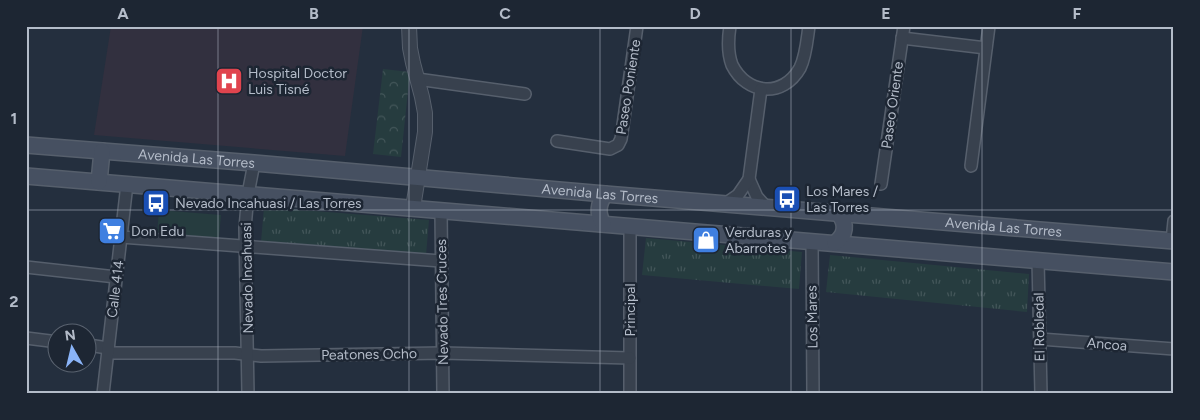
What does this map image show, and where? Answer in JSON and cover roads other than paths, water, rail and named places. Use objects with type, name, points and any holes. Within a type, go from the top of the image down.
[{"type":"main road","name":"Avenida Las Torres","points":[[26,145],[1173,241]]},
{"type":"main road","points":[[99,182],[102,151]]},
{"type":"main road","points":[[26,176],[1174,272]]},
{"type":"main road","points":[[604,224],[599,208],[605,194]]},
{"type":"main road","points":[[835,243],[842,237],[845,228],[840,214]]},
{"type":"street","points":[[409,26],[410,48],[424,105],[426,123],[413,208]]},
{"type":"street","name":"Paseo Poniente","points":[[556,141],[610,149],[618,145],[621,139],[637,26]]},
{"type":"street","points":[[730,26],[728,50],[733,65],[747,82],[761,89],[768,90],[782,86],[796,74],[804,57],[809,26]]},
{"type":"street","points":[[972,166],[989,26]]},
{"type":"street","points":[[903,32],[986,48]]},
{"type":"street","name":"Paseo Oriente","points":[[881,184],[903,32]]},
{"type":"street","points":[[417,79],[525,94]]},
{"type":"street","points":[[724,204],[738,194],[749,179],[761,89]]},
{"type":"street","name":"Nevado Incahuasi","points":[[248,394],[246,228],[248,194],[254,163]]},
{"type":"street","points":[[749,179],[755,193],[766,207]]},
{"type":"street","name":"Calle 414","points":[[103,394],[127,184]]},
{"type":"street","name":"Nevado Tres Cruces","points":[[441,211],[443,394]]},
{"type":"street","points":[[1173,241],[1174,221]]},
{"type":"street","name":"Principal","points":[[630,226],[630,394]]},
{"type":"street","points":[[121,237],[441,261]]},
{"type":"street","name":"Los Mares","points":[[812,241],[814,394]]},
{"type":"street","name":"El Robledal","points":[[1038,260],[1040,394]]},
{"type":"street","points":[[26,267],[116,277]]},
{"type":"street","points":[[26,338],[48,341]]},
{"type":"street","name":"Ancoa","points":[[1040,339],[1174,349]]},
{"type":"street","name":"Peatones Ocho","points":[[98,348],[108,350],[235,353],[261,356],[443,353],[630,358]]},
{"type":"place","name":"Hospital Doctor Luis Tisné","points":[[229,81]]},
{"type":"place","name":"Los Mares / Las Torres","points":[[787,199]]},
{"type":"place","name":"Nevado Incahuasi / Las Torres","points":[[156,203]]},
{"type":"place","name":"Don Edu","points":[[112,231]]},
{"type":"place","name":"Verduras y Abarrotes","points":[[706,240]]}]
